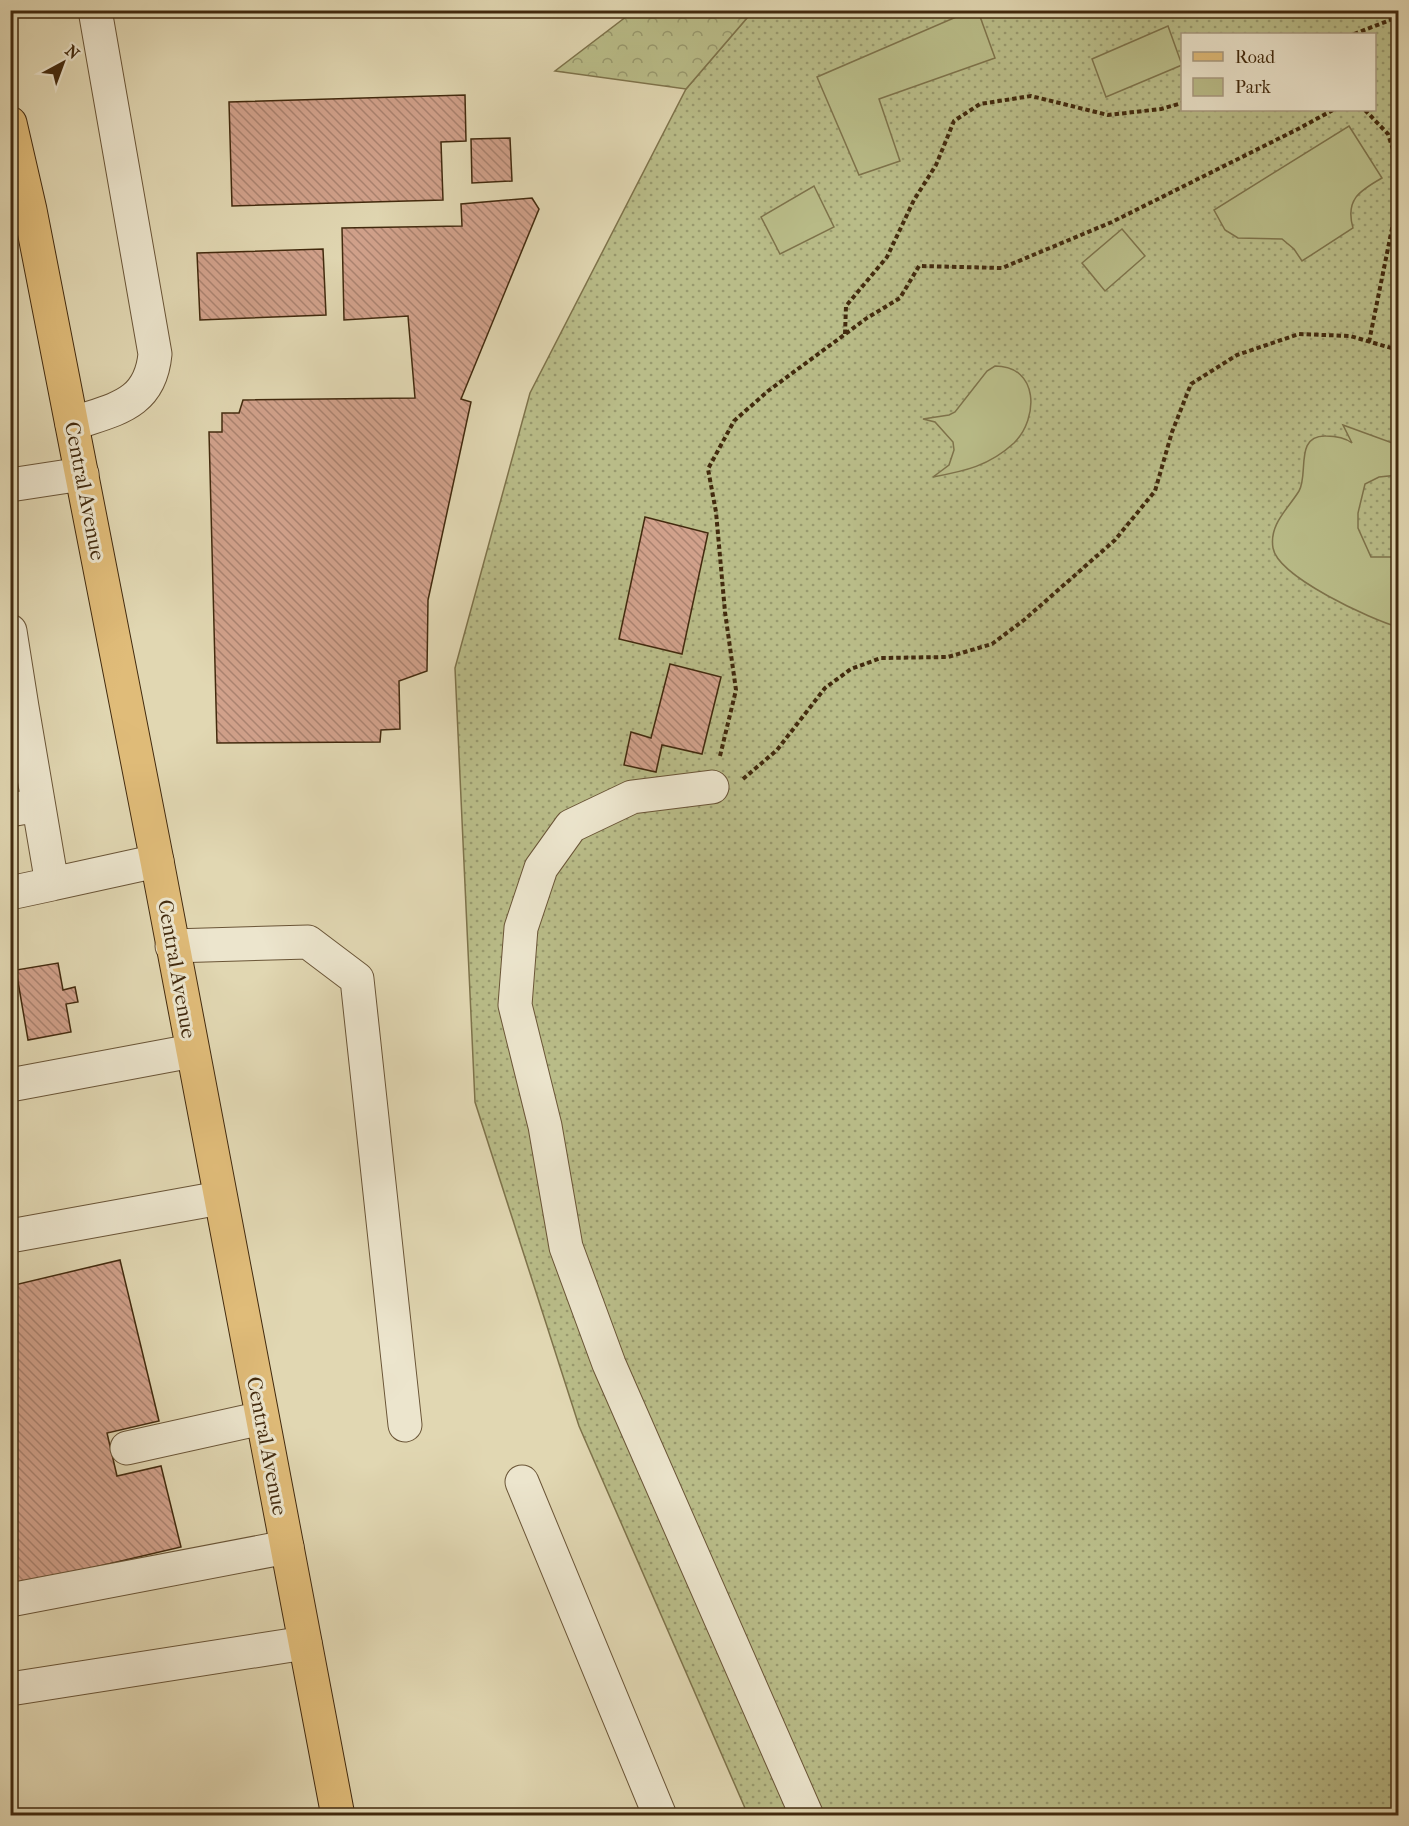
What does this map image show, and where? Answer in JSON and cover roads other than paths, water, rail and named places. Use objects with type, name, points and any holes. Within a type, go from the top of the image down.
[{"type":"main road","name":"Central Avenue","points":[[10,123],[30,210],[82,474],[338,1815]]},
{"type":"street","points":[[72,424],[127,405],[146,386],[154,370],[155,354],[95,10]]},
{"type":"street","points":[[10,485],[82,474]]},
{"type":"street","points":[[10,631],[24,807],[52,884]]},
{"type":"street","points":[[712,787],[632,797],[571,826],[541,868],[521,928],[514,1005],[544,1126],[566,1247],[609,1364],[807,1815]]},
{"type":"street","points":[[10,893],[157,861]]},
{"type":"street","points":[[172,946],[308,942],[357,979],[405,1425]]},
{"type":"street","points":[[10,1085],[192,1051]]},
{"type":"street","points":[[10,1236],[220,1198]]},
{"type":"street","points":[[127,1448],[262,1418]]},
{"type":"street","points":[[522,1482],[660,1815]]},
{"type":"street","points":[[10,1600],[286,1547]]},
{"type":"street","points":[[10,1689],[305,1643]]}]
